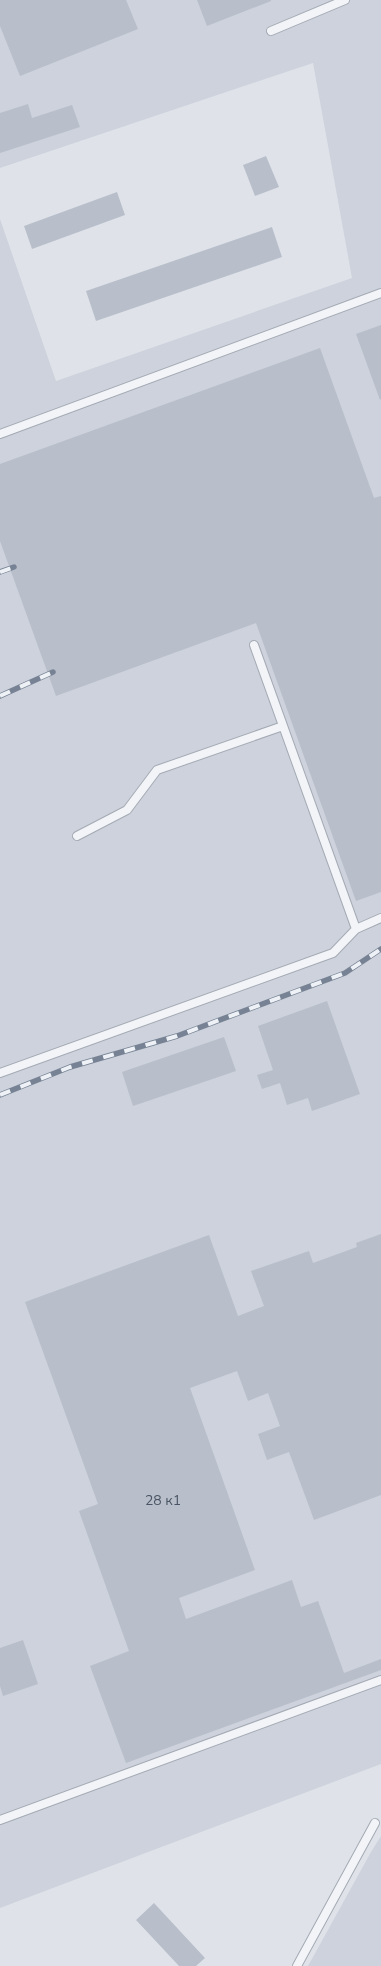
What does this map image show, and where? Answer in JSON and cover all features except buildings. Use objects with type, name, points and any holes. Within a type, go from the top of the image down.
[{"type":"lane","points":[[272,31],[345,0]]},
{"type":"lane","points":[[0,434],[381,293]]},
{"type":"lane","points":[[254,645],[356,929]]},
{"type":"lane","points":[[77,836],[126,810],[158,770],[283,726]]},
{"type":"lane","points":[[0,1073],[333,953],[356,929],[381,918]]},
{"type":"lane","points":[[0,1820],[381,1680]]},
{"type":"lane","points":[[297,1966],[375,1823]]},
{"type":"shaded area","points":[[0,0],[381,0],[381,1764],[0,1908],[0,219],[56,381],[352,278],[313,63],[0,168]]},
{"type":"shaded area","points":[[381,1836],[381,1966],[308,1966],[371,1852]]},
{"type":"railway","points":[[0,572],[14,567]]},
{"type":"railway","points":[[0,696],[53,672]]},
{"type":"railway","points":[[0,1095],[70,1067],[177,1036],[345,973],[381,949]]}]
